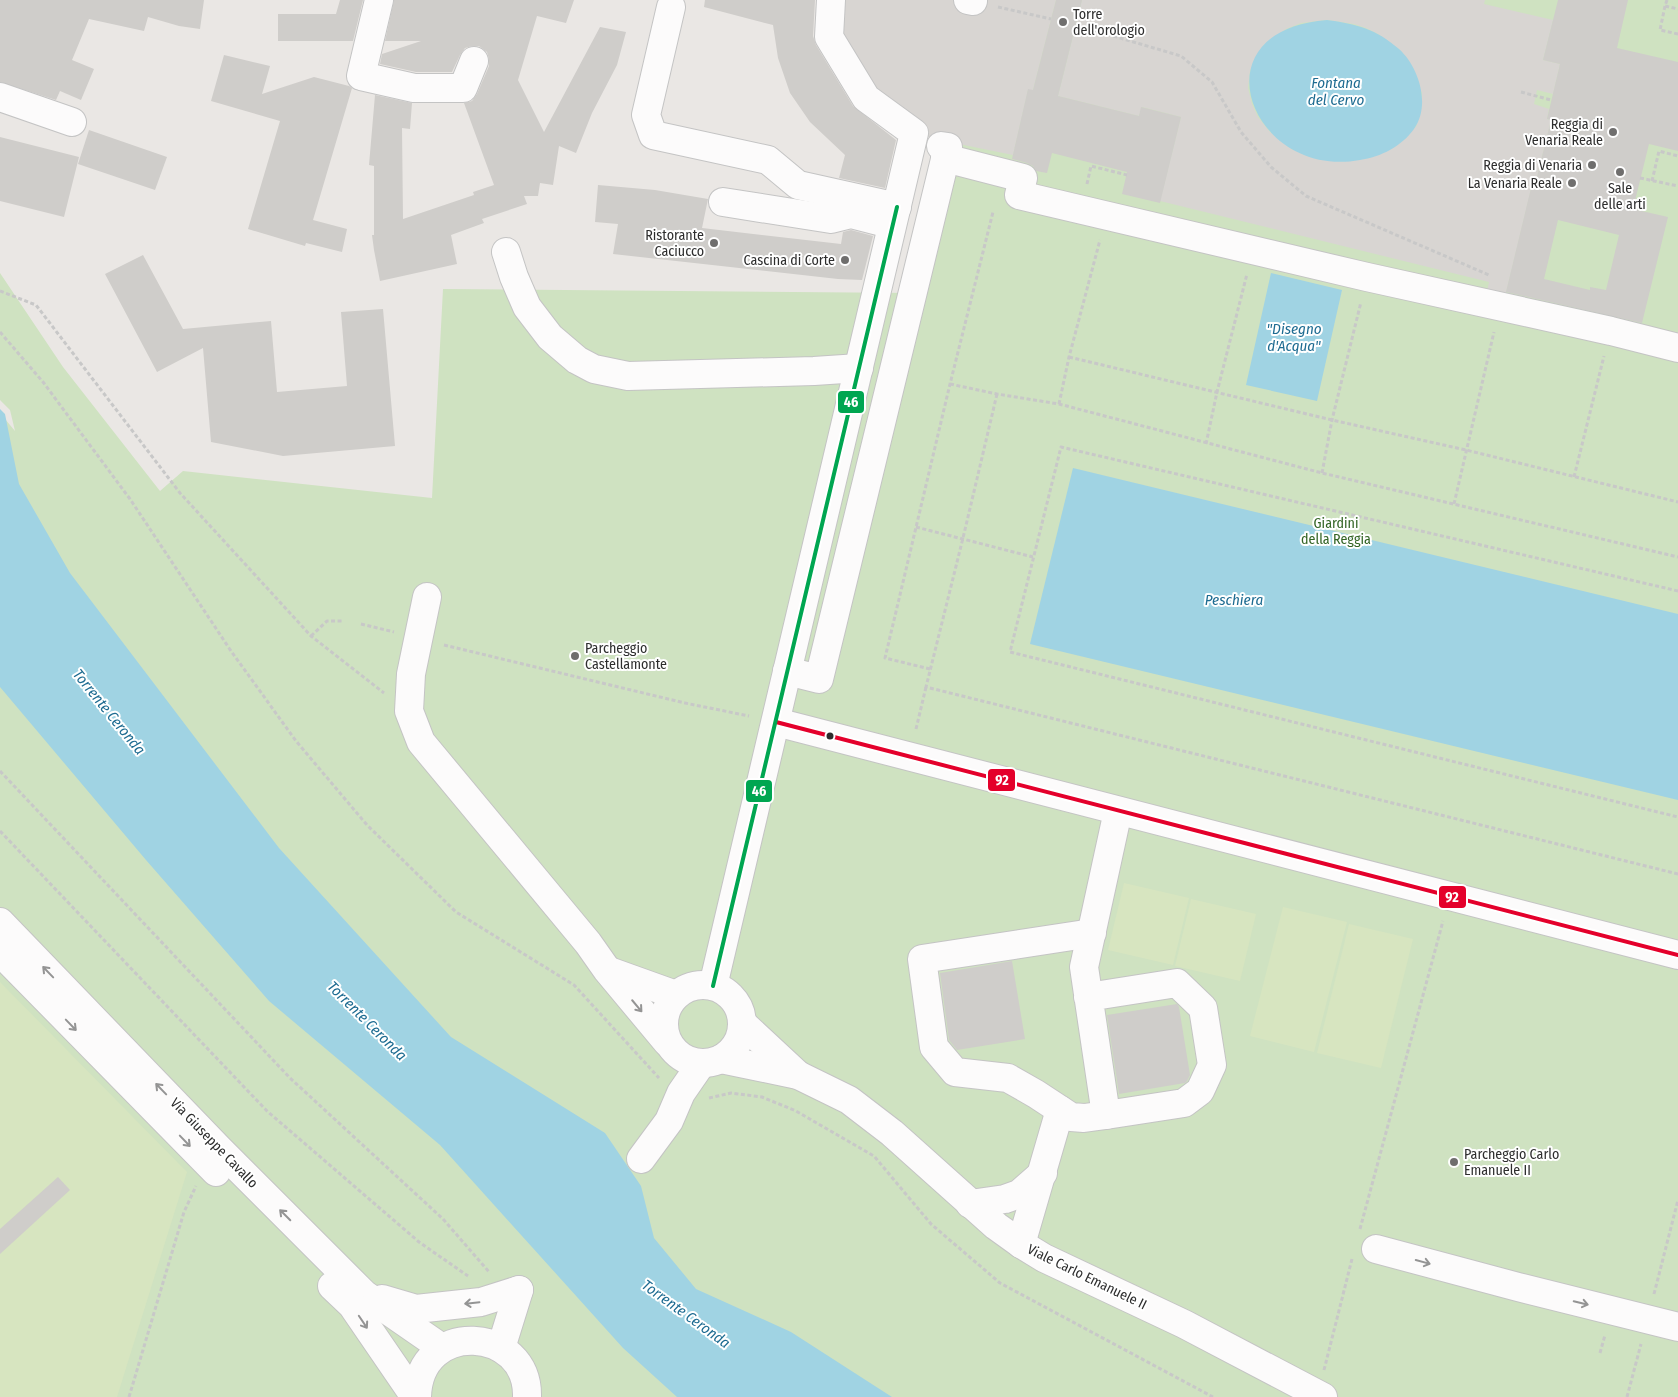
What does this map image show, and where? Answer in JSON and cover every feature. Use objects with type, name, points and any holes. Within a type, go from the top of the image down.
[{"type":"street","points":[[380,0],[361,76],[414,88],[463,88],[474,61]]},
{"type":"street","points":[[787,671],[819,679],[948,147],[914,136],[866,98],[829,37],[831,0]]},
{"type":"street","points":[[671,7],[646,115],[653,135],[768,160],[798,185],[895,216]]},
{"type":"street","points":[[0,97],[72,122]]},
{"type":"street","points":[[712,986],[914,136]]},
{"type":"street","points":[[945,158],[1023,178],[1019,195],[1678,348]]},
{"type":"street","points":[[723,202],[831,219],[851,214],[895,216]]},
{"type":"street","points":[[506,252],[527,307],[550,337],[577,360],[594,369],[628,376],[859,368]]},
{"type":"street","points":[[427,597],[411,674],[409,711],[421,742],[588,943],[607,970],[692,1055]]},
{"type":"street","points":[[776,722],[1678,956]]},
{"type":"street","points":[[1106,1115],[1084,967],[1118,810]]},
{"type":"street","name":"Via Giuseppe Cavallo","points":[[0,922],[219,1149],[364,1294],[442,1348]]},
{"type":"street","points":[[1088,997],[1177,983],[1203,1008],[1212,1065],[1200,1091],[1184,1103],[1084,1118],[1071,1117],[1008,1078],[955,1072],[934,1047],[922,960],[1092,934]]},
{"type":"street","name":"Via Giuseppe Cavallo","points":[[0,952],[206,1163],[352,1305],[416,1397]]},
{"type":"street","points":[[607,970],[676,995]]},
{"type":"street","points":[[693,986],[712,986],[724,991],[734,1000],[740,1011],[741,1034],[737,1044],[730,1052],[692,1055],[663,1030],[664,1017],[668,1005],[676,995],[693,986]]},
{"type":"street","name":"Viale Carlo Emanuele II","points":[[742,1023],[798,1075]]},
{"type":"street","points":[[641,1159],[670,1121],[681,1093],[692,1055]]},
{"type":"street","name":"Viale Carlo Emanuele II","points":[[692,1055],[798,1075],[849,1100],[892,1133],[970,1204],[1021,1244],[1044,1258],[1184,1324],[1320,1395]]},
{"type":"street","points":[[1021,1244],[1060,1110]]},
{"type":"street","points":[[970,1204],[1005,1199],[1019,1194],[1043,1173]]},
{"type":"street","points":[[1363,1246],[1678,1327]]},
{"type":"street","points":[[364,1294],[416,1309],[481,1302],[524,1283]]},
{"type":"street","points":[[470,1340],[524,1283]]},
{"type":"street","points":[[501,1348],[524,1283]]},
{"type":"street","points":[[416,1397],[417,1385],[422,1370],[430,1358],[442,1348],[456,1342],[470,1340],[486,1342],[501,1348],[515,1361],[524,1376],[527,1397]]},
{"type":"path","points":[[1667,0],[1660,30],[1678,34]]},
{"type":"path","points":[[971,1],[1050,19]]},
{"type":"path","points":[[1666,6],[1678,9]]},
{"type":"path","points":[[1076,25],[1181,56],[1212,82],[1242,132],[1271,167],[1306,196],[1493,277]]},
{"type":"path","points":[[1521,92],[1551,100]]},
{"type":"path","points":[[1652,181],[1659,151],[1678,156]]},
{"type":"path","points":[[1091,166],[1127,174]]},
{"type":"path","points":[[1640,178],[1678,186]]},
{"type":"path","points":[[930,669],[885,658],[993,212]]},
{"type":"path","points":[[1059,404],[1069,357],[1106,216]]},
{"type":"path","points":[[1206,444],[1253,249]]},
{"type":"path","points":[[1322,473],[1332,420],[1367,277]]},
{"type":"path","points":[[0,291],[36,305],[180,493],[311,636],[409,711]]},
{"type":"path","points":[[1454,504],[1500,307]]},
{"type":"path","points":[[1574,477],[1610,332]]},
{"type":"path","points":[[1069,357],[1678,502]]},
{"type":"path","points":[[950,384],[1059,404],[1322,473],[1678,557]]},
{"type":"path","points":[[916,729],[997,394]]},
{"type":"path","points":[[1678,590],[1061,446],[1010,652],[1678,817]]},
{"type":"path","points":[[916,527],[1034,557]]},
{"type":"path","points":[[311,636],[327,621],[344,621]]},
{"type":"path","points":[[361,624],[685,703],[747,716]]},
{"type":"path","points":[[926,687],[1678,874]]},
{"type":"path","points":[[0,771],[290,1078],[443,1219],[499,1282],[524,1283]]},
{"type":"path","points":[[0,831],[266,1110],[419,1242],[475,1281]]},
{"type":"path","points":[[1320,1395],[1323,1374],[1363,1246],[1449,896]]},
{"type":"path","points":[[129,1397],[184,1212],[206,1163]]},
{"type":"green space","name":"Giardini della Reggia","points":[[974,0],[1678,0],[1678,1397],[0,1397],[0,413],[15,431],[10,410],[0,400],[0,273],[63,367],[160,491],[183,471],[432,498],[443,289],[915,293]]},
{"type":"green space","points":[[1124,883],[1189,898],[1173,965],[1108,950]]},
{"type":"green space","points":[[1191,899],[1256,914],[1240,981],[1175,966]]},
{"type":"green space","points":[[1283,907],[1347,922],[1314,1052],[1250,1036]]},
{"type":"green space","points":[[1349,924],[1413,939],[1381,1068],[1317,1053]]},
{"type":"green space","points":[[0,982],[187,1172],[117,1397],[0,1397]]},
{"type":"shaded area","points":[[825,0],[1056,0],[1033,90],[1028,90],[1013,155],[914,133],[856,104],[837,78],[826,50]]},
{"type":"shaded area","points":[[1082,0],[1485,0],[1484,4],[1553,20],[1543,60],[1560,64],[1553,94],[1537,90],[1534,104],[1549,109],[1547,119],[1551,120],[1535,185],[1532,185],[1504,301],[1486,296],[1489,282],[1160,201],[1181,117],[1142,107],[1139,116],[1058,96]],"holes":[[[1327,20],[1354,24],[1378,34],[1400,50],[1422,93],[1416,127],[1293,150],[1270,132],[1258,117],[1248,88],[1250,71],[1263,46],[1286,29],[1301,23]]]},
{"type":"water","name":"Fontana del Cervo","points":[[1327,20],[1366,28],[1391,42],[1406,57],[1417,76],[1422,98],[1422,109],[1414,129],[1403,141],[1390,150],[1376,156],[1360,160],[1322,160],[1290,148],[1266,127],[1252,101],[1250,74],[1260,49],[1285,30]]},
{"type":"water","name":"\"Disegno d'Acqua\"","points":[[1271,273],[1342,290],[1317,401],[1246,385]]},
{"type":"water","name":"Torrente Ceronda","points":[[0,409],[5,414],[19,484],[70,573],[279,848],[451,1037],[605,1133],[641,1186],[654,1238],[696,1289],[791,1332],[892,1397],[677,1397],[623,1348],[440,1145],[269,1001],[146,860],[0,687]]},
{"type":"water","name":"Peschiera","points":[[1073,468],[1678,614],[1678,800],[1030,644]]},
{"type":"building","points":[[0,0],[204,0],[200,29],[179,26],[148,17],[144,31],[89,19],[72,60],[94,69],[81,100],[60,91],[56,100],[0,82]]},
{"type":"building","points":[[340,0],[363,0],[353,41],[278,41],[278,14],[336,14]]},
{"type":"building","points":[[394,0],[574,0],[566,23],[537,16],[518,80],[544,132],[600,27],[626,32],[617,65],[592,113],[576,153],[559,146],[553,185],[540,183],[538,196],[524,196],[527,204],[482,219],[484,223],[451,235],[457,264],[380,281],[372,235],[374,235],[374,166],[369,165],[375,95],[412,103],[410,129],[402,128],[403,219],[474,195],[473,192],[494,185],[464,103],[472,101],[477,94],[489,66],[487,52],[479,46],[465,48],[452,72],[416,72],[380,64],[382,54],[421,41],[385,41]]},
{"type":"building","points":[[705,0],[815,0],[813,36],[816,45],[853,106],[896,140],[885,188],[839,178],[845,155],[810,122],[790,93],[778,58],[773,25],[704,7]]},
{"type":"building","points":[[1056,0],[1082,0],[1058,96],[1139,116],[1141,107],[1181,117],[1160,203],[1122,194],[1127,172],[1052,153],[1047,173],[1036,171],[1033,166],[1027,163],[1012,159],[1028,89],[1033,90]]},
{"type":"building","name":"Reggia di Venaria","points":[[1558,0],[1628,0],[1617,48],[1678,62],[1678,151],[1649,144],[1633,209],[1668,217],[1642,323],[1506,292],[1532,184],[1535,185],[1551,120],[1547,119],[1560,64],[1543,60]],"holes":[[[1558,220],[1619,235],[1606,290],[1590,287],[1590,290],[1544,279]]]},
{"type":"building","points":[[224,55],[270,66],[262,94],[314,77],[352,88],[313,220],[347,229],[342,252],[306,243],[305,246],[248,229],[280,121],[211,101]]},
{"type":"building","points":[[89,130],[167,157],[155,190],[78,164]]},
{"type":"building","points":[[0,137],[79,157],[64,217],[0,201]]},
{"type":"building","points":[[598,185],[655,190],[708,199],[702,228],[841,244],[843,232],[851,230],[873,236],[862,280],[613,254],[618,224],[595,222]]},
{"type":"building","points":[[143,255],[183,329],[271,321],[277,392],[347,386],[341,312],[383,309],[395,446],[283,456],[211,442],[203,348],[157,372],[105,274]]},
{"type":"building","points":[[1012,961],[1025,1039],[957,1050],[949,1040],[940,973]]},
{"type":"building","points":[[1177,1004],[1190,1075],[1187,1081],[1185,1083],[1119,1094],[1107,1015]]},
{"type":"building","points":[[58,1177],[70,1190],[0,1254],[0,1229]]},
{"type":"transit line","name":"46","points":[[713,986],[897,207]]},
{"type":"transit line","name":"92","points":[[776,722],[1678,955]]},
{"type":"place","name":"Torre dell'orologio","points":[[1063,22]]},
{"type":"place","name":"Reggia di Venaria Reale","points":[[1613,132]]},
{"type":"place","name":"Reggia di Venaria","points":[[1592,165]]},
{"type":"place","name":"Sale delle arti","points":[[1620,172]]},
{"type":"place","name":"La Venaria Reale","points":[[1572,183]]},
{"type":"place","name":"Ristorante Caciucco","points":[[714,243]]},
{"type":"place","name":"Cascina di Corte","points":[[845,260]]},
{"type":"place","name":"Parcheggio Castellamonte","points":[[575,656]]},
{"type":"place","name":"Parcheggio Carlo Emanuele II","points":[[1454,1162]]}]
